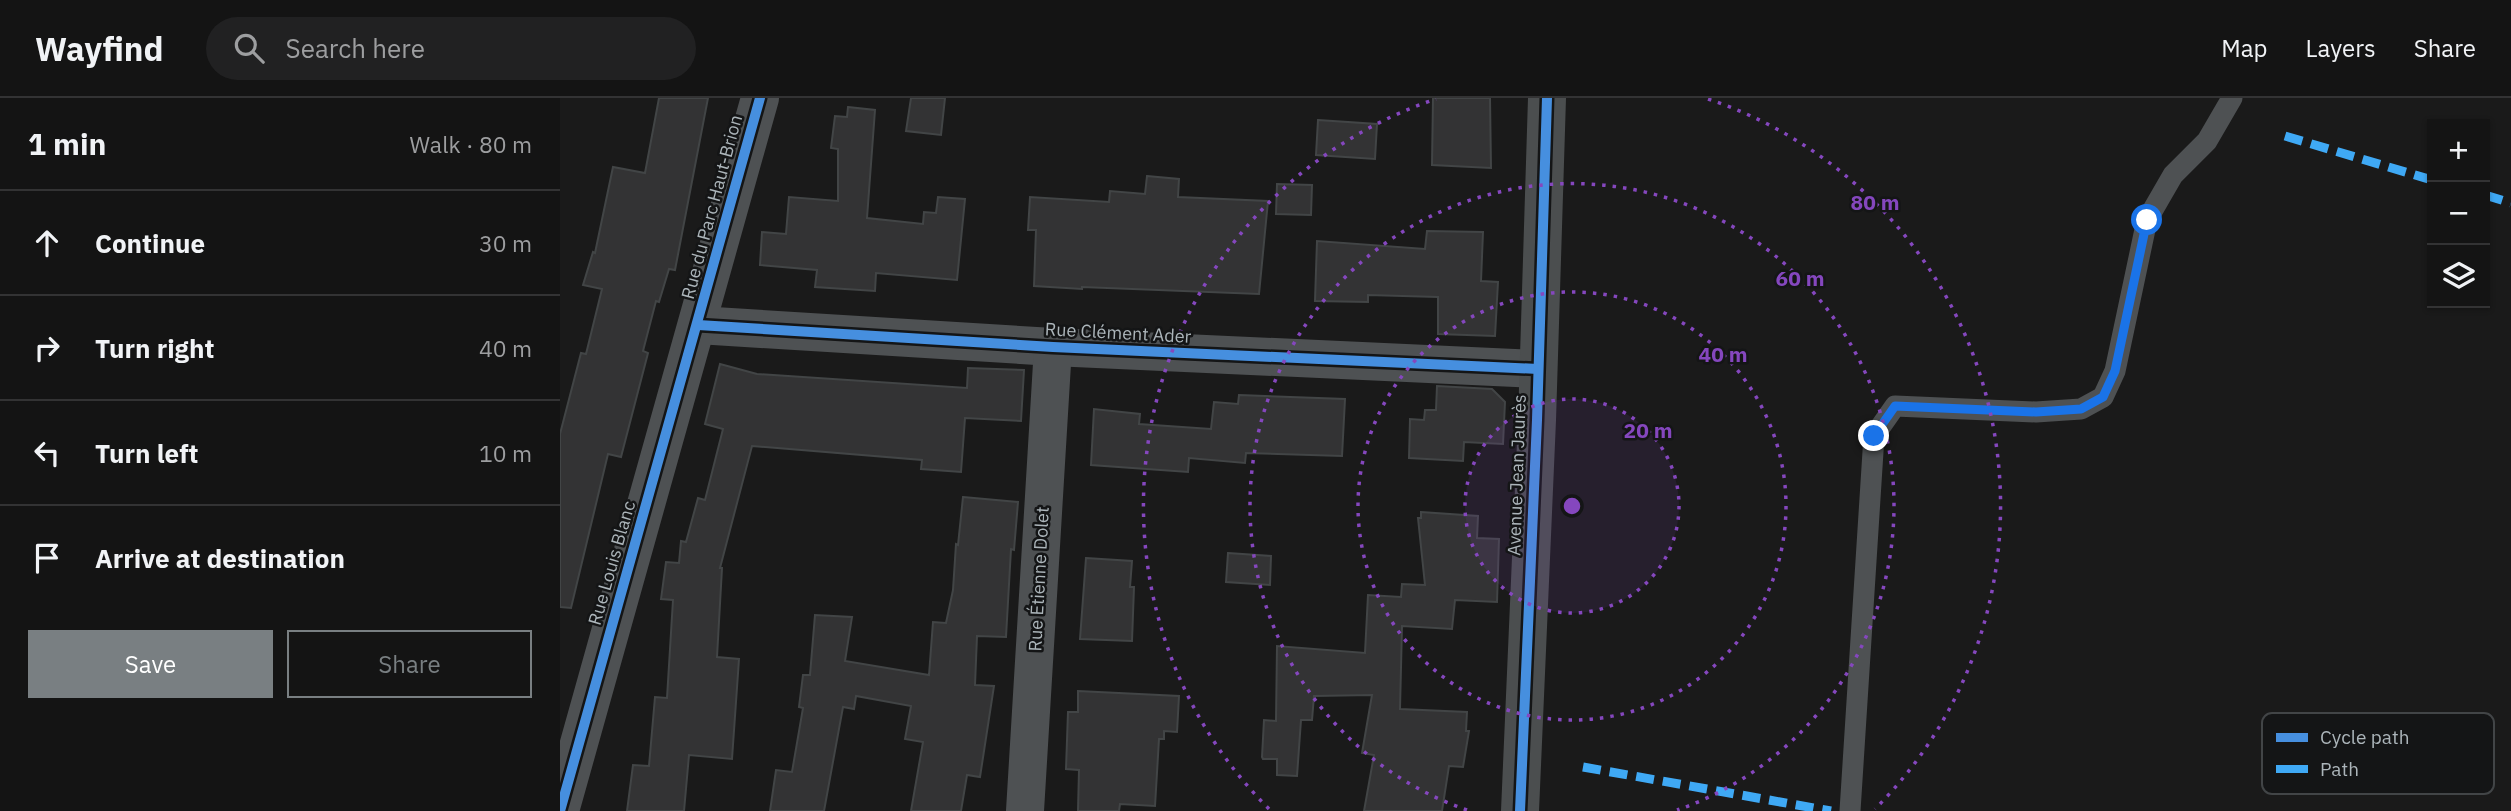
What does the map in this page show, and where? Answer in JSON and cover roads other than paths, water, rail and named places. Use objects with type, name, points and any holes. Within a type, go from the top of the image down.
[{"type":"main road","name":"Avenue Jean Jaurès","points":[[1521,811],[1547,98]]},
{"type":"street","name":"Rue du Parc Haut-Brion","points":[[698,325],[760,98]]},
{"type":"street","name":"Rue Clément Ader","points":[[698,325],[1053,347],[1538,369]]},
{"type":"street","name":"Rue Louis Blanc","points":[[560,811],[698,325]]},
{"type":"street","name":"Rue Étienne Dolet","points":[[1025,811],[1053,347]]},
{"type":"lane","points":[[1850,811],[1874,436],[1895,406],[2036,412],[2081,409],[2103,397],[2115,371],[2147,220],[2174,175],[2207,141],[2232,98]]}]
